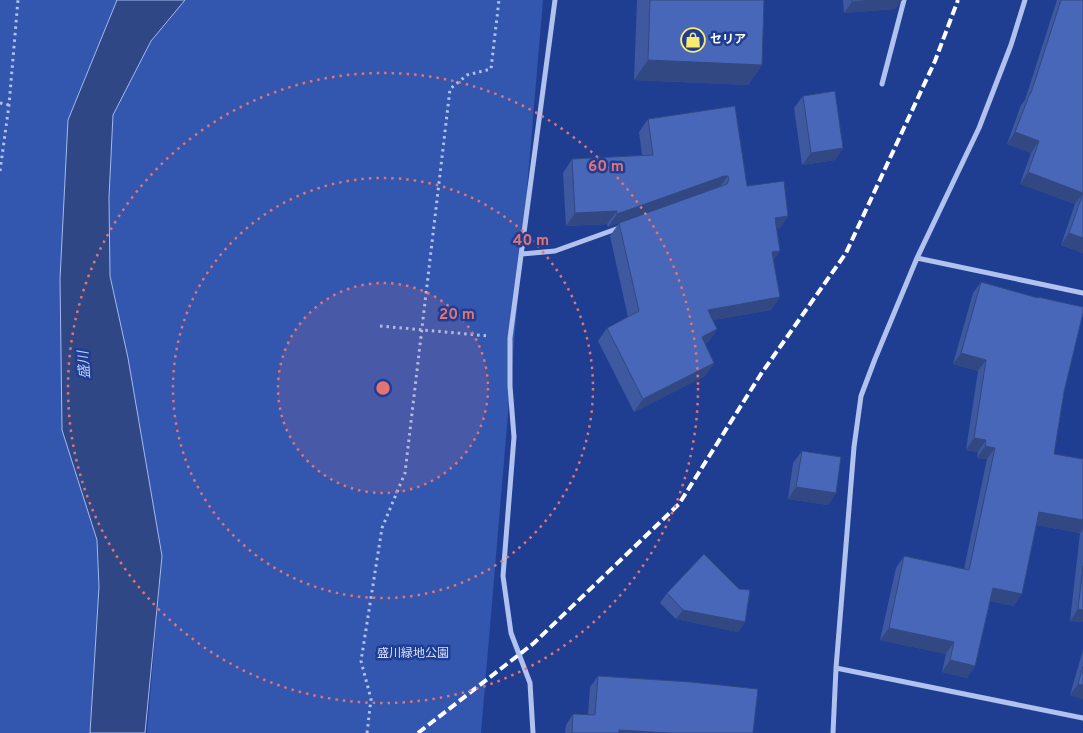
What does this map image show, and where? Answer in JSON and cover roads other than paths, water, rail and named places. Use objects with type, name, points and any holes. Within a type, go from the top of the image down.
[{"type":"street","points":[[534,733],[530,683],[512,633],[503,576],[514,437],[510,386],[510,338],[555,0]]},
{"type":"street","points":[[882,84],[904,0]]},
{"type":"street","points":[[832,733],[854,447],[861,396],[917,258],[979,128],[1025,0]]},
{"type":"street","points":[[522,254],[555,251],[626,225]]},
{"type":"street","points":[[917,258],[1083,293]]},
{"type":"street","points":[[836,668],[1083,718]]},
{"type":"water","name":"盛川","points":[[117,0],[185,0],[151,41],[113,115],[109,197],[110,276],[128,358],[162,556],[145,733],[90,733],[99,587],[97,540],[62,430],[60,279],[68,120]]},
{"type":"railway","points":[[418,733],[534,643],[679,504],[761,374],[846,253],[935,61],[958,0]]},
{"type":"place","name":"セリア","points":[[693,40]]},
{"type":"park label","name":"盛川緑地公園","points":[[413,654]]}]
